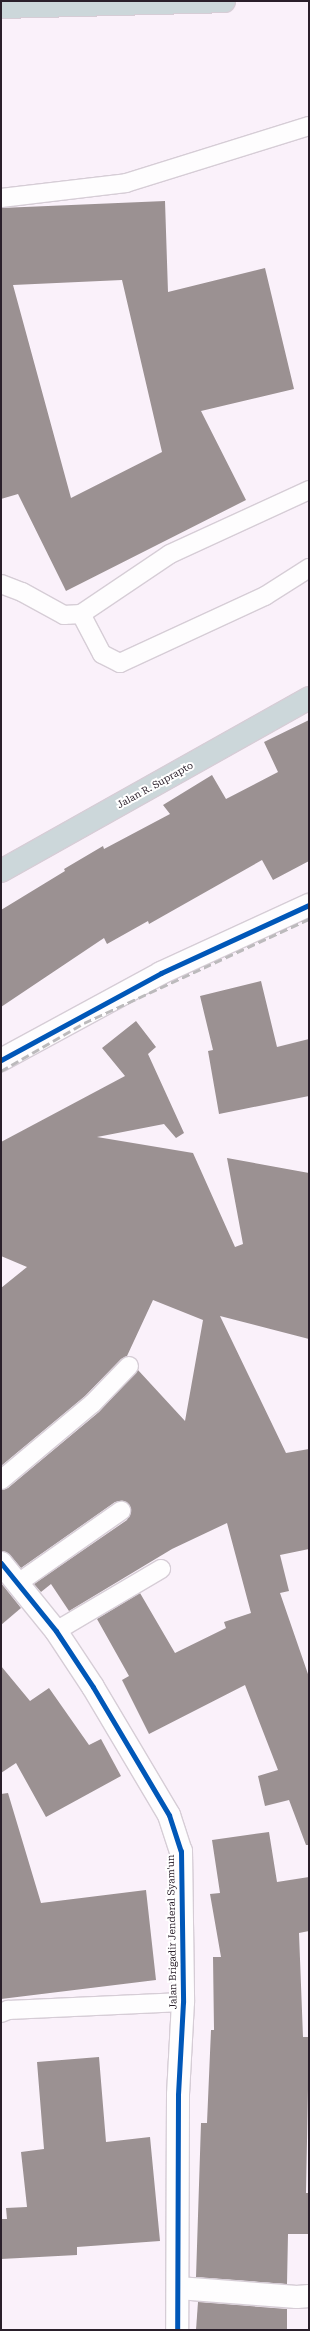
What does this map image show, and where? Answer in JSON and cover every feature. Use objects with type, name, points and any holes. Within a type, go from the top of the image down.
[{"type":"highway","points":[[1,7],[224,1]]},
{"type":"highway","name":"Jalan R. Suprapto","points":[[1,871],[309,698]]},
{"type":"street","points":[[1,1060],[161,973],[309,905]]},
{"type":"street","name":"Jalan Brigadir Jenderal Syam'un","points":[[1,1562],[56,1631],[93,1687],[169,1815],[181,1851],[183,2002],[178,2111],[177,2330]]},
{"type":"street","points":[[178,2288],[297,2297],[309,2296]]},
{"type":"lane","points":[[1,198],[126,183],[309,126]]},
{"type":"lane","points":[[1,584],[22,592],[64,615],[81,614],[170,554],[308,494]]},
{"type":"lane","points":[[81,614],[102,654],[120,663],[266,596],[309,568]]},
{"type":"lane","points":[[1,1480],[92,1404],[129,1366]]},
{"type":"lane","points":[[18,1583],[121,1511]]},
{"type":"lane","points":[[56,1631],[161,1569]]},
{"type":"lane","points":[[1,2013],[8,2010],[183,2002]]},
{"type":"building","points":[[165,201],[168,292],[265,268],[294,389],[201,411],[246,500],[66,591],[18,494],[1,499],[1,208]],"holes":[[[122,280],[162,452],[71,498],[13,285]]]},
{"type":"building","points":[[309,720],[309,861],[273,880],[262,860],[149,924],[148,921],[107,944],[104,938],[1,1007],[1,910],[65,871],[64,869],[103,846],[104,849],[170,814],[163,805],[212,775],[226,799],[278,772],[264,742]]},
{"type":"building","points":[[261,981],[277,1047],[309,1039],[309,1096],[219,1114],[208,1051],[213,1050],[200,996]]},
{"type":"building","points":[[136,1021],[156,1047],[148,1054],[184,1133],[176,1138],[164,1124],[97,1137],[193,1153],[235,1247],[243,1244],[227,1158],[309,1173],[309,1339],[220,1316],[286,1453],[309,1449],[309,1549],[280,1555],[289,1591],[280,1593],[309,1677],[309,1845],[306,1845],[289,1800],[265,1806],[258,1776],[278,1770],[245,1685],[149,1734],[122,1680],[129,1676],[97,1619],[140,1593],[175,1653],[226,1628],[224,1622],[251,1613],[227,1523],[172,1549],[69,1611],[51,1584],[41,1592],[34,1584],[127,1520],[131,1510],[129,1505],[120,1501],[115,1502],[21,1568],[10,1555],[1,1551],[1,1490],[8,1488],[99,1412],[138,1370],[185,1421],[203,1320],[153,1300],[127,1356],[121,1359],[85,1396],[1,1466],[1,1288],[27,1267],[1,1256],[1,1142],[125,1076],[102,1048]]},
{"type":"building","points":[[1,1583],[21,1608],[1,1625]]},
{"type":"building","points":[[1,1666],[30,1701],[49,1688],[89,1745],[101,1739],[121,1776],[46,1817],[16,1763],[1,1773]]},
{"type":"building","points":[[8,1793],[41,1903],[146,1890],[156,1980],[1,1999],[1,1794]]},
{"type":"building","points":[[269,1832],[277,1882],[309,1877],[309,1931],[299,1933],[303,2037],[309,2037],[306,2193],[309,2193],[309,2234],[288,2234],[287,2284],[196,2277],[201,2123],[207,2123],[211,2030],[214,2030],[213,1957],[221,1957],[210,1894],[220,1893],[212,1840]]},
{"type":"building","points":[[99,2057],[106,2142],[150,2137],[160,2241],[77,2247],[77,2255],[1,2259],[1,2219],[7,2219],[6,2208],[27,2207],[21,2152],[44,2149],[37,2062]]},
{"type":"building","points":[[198,2302],[287,2309],[287,2330],[196,2330]]},
{"type":"railway","points":[[1,1071],[84,1023],[309,919]]},
{"type":"cycle path","points":[[1,1060],[161,973],[309,905]]},
{"type":"cycle path","points":[[1,1563],[56,1631],[93,1687],[169,1815],[181,1851],[183,2002],[178,2095],[177,2330]]}]
